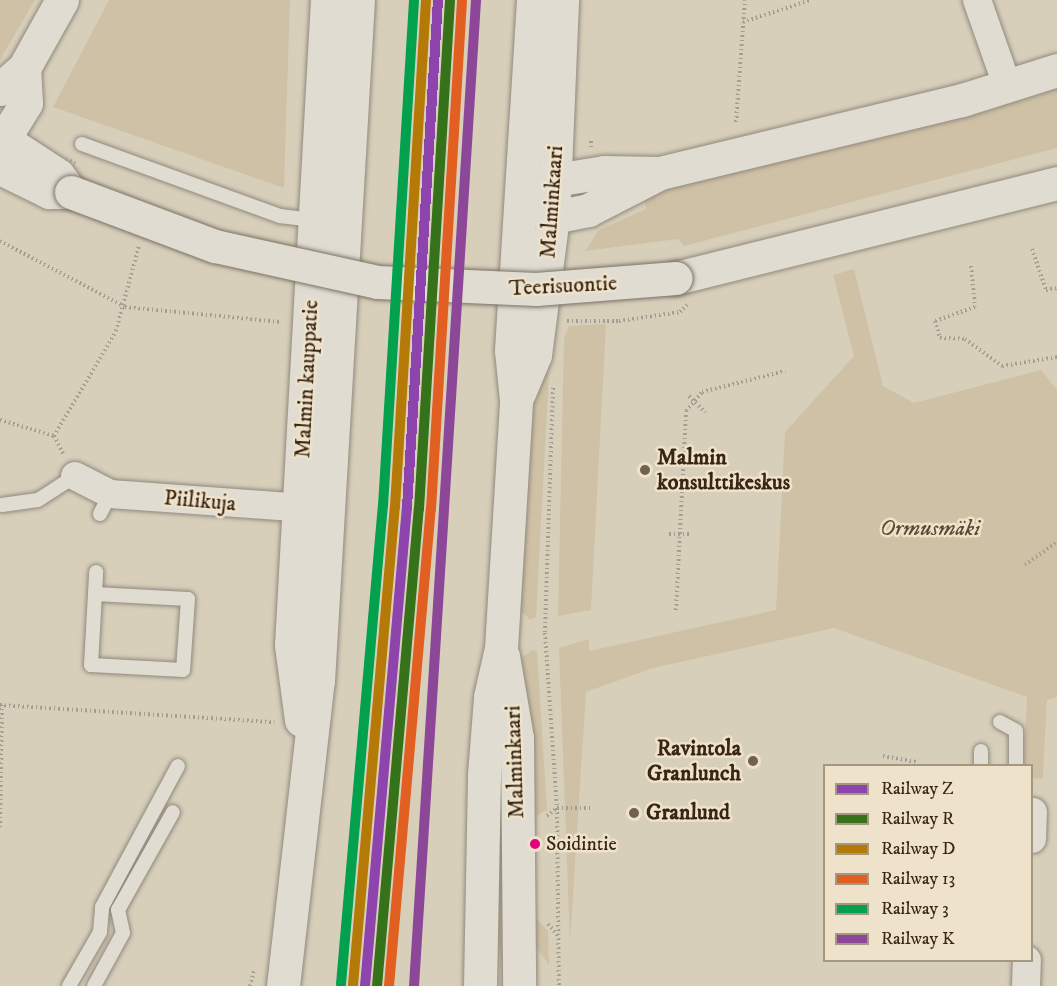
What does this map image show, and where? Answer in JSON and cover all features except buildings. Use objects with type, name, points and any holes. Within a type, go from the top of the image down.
[{"type":"main road","points":[[2,148],[26,103],[12,78],[62,0]]},
{"type":"main road","name":"Malmin kauppatie","points":[[283,986],[306,757],[318,681],[314,508],[330,221],[327,0]]},
{"type":"main road","name":"Malmin kauppatie","points":[[330,221],[358,0]]},
{"type":"main road","name":"Malminkaari","points":[[480,986],[484,774],[490,697],[501,648],[516,400],[512,350],[532,0]]},
{"type":"main road","name":"Malminkaari","points":[[516,400],[535,355],[553,217],[562,0]]},
{"type":"main road","points":[[522,196],[555,180],[604,172],[660,173],[1008,88],[1057,70]]},
{"type":"main road","name":"Teerisuontie","points":[[2,148],[215,246],[377,282],[536,289],[676,278],[1057,183]]},
{"type":"main road","points":[[522,196],[553,217],[612,202],[660,173]]},
{"type":"main road","name":"Malminkaari","points":[[501,648],[517,738],[519,986]]},
{"type":"main road","name":"Malmin kauppatie","points":[[266,975],[287,952]]},
{"type":"street","points":[[977,0],[1008,88]]},
{"type":"street","name":"Piilikuja","points":[[75,476],[105,504],[314,508]]},
{"type":"street","points":[[1026,986],[1027,962]]},
{"type":"lane","points":[[82,144],[270,212],[330,221]]},
{"type":"lane","points":[[2,506],[38,500],[75,476]]},
{"type":"lane","points":[[95,594],[188,599],[183,670],[91,664],[96,572]]},
{"type":"lane","points":[[1000,722],[1016,732],[1016,764]]},
{"type":"lane","points":[[69,986],[100,932],[102,908],[178,766]]},
{"type":"lane","points":[[94,986],[123,933],[118,910],[173,812]]},
{"type":"path","points":[[736,122],[745,0]]},
{"type":"path","points":[[743,22],[811,0]]},
{"type":"path","points":[[0,241],[125,307],[294,321]]},
{"type":"path","points":[[1032,249],[1046,290],[1057,288]]},
{"type":"path","points":[[970,266],[975,307],[935,321],[940,338],[964,339],[1002,366],[1057,357]]},
{"type":"path","points":[[0,420],[54,436],[116,331],[125,307]]},
{"type":"path","points":[[557,321],[619,321],[680,312]]},
{"type":"path","points":[[676,610],[686,411],[702,392],[784,371]]},
{"type":"path","points":[[554,376],[545,633],[557,808],[559,986]]},
{"type":"path","points":[[689,396],[705,412]]},
{"type":"path","points":[[669,534],[689,534]]},
{"type":"path","points":[[1025,565],[1057,542]]},
{"type":"path","points":[[0,827],[1,705],[280,722],[279,711]]},
{"type":"path","points":[[883,756],[916,762]]},
{"type":"path","points":[[557,808],[593,808]]},
{"type":"path","points":[[250,986],[266,975]]},
{"type":"green space","points":[[0,0],[35,0],[0,60]]},
{"type":"green space","points":[[109,0],[290,0],[284,188],[53,107]]},
{"type":"green space","points":[[1057,84],[1057,148],[684,246],[678,239],[585,251],[599,230],[646,209],[644,197],[653,191],[1008,103]]},
{"type":"green space","name":"Ormusmäki","points":[[854,269],[883,386],[914,403],[1041,370],[1057,390],[1057,697],[1047,700],[1043,779],[1033,778],[1033,764],[1024,764],[1027,697],[834,628],[653,668],[586,692],[570,942],[559,648],[589,639],[589,651],[776,610],[785,432],[854,356],[833,275]]},
{"type":"green space","points":[[606,324],[591,610],[558,616],[564,338],[569,326]]},
{"type":"green space","points":[[549,373],[536,617],[530,620],[518,608],[529,422],[537,375]]},
{"type":"green space","points":[[532,650],[537,651],[547,810],[529,820],[518,661]]},
{"type":"green space","points":[[502,700],[503,966],[496,933]]},
{"type":"green space","points":[[536,918],[548,931],[549,965],[536,947],[530,922]]},
{"type":"rail line","name":"3","points":[[341,984],[383,506],[414,0]]},
{"type":"rail line","name":"D","points":[[353,985],[395,507],[426,0]]},
{"type":"rail line","name":"Z","points":[[365,986],[407,508],[438,0]]},
{"type":"rail line","name":"K","points":[[414,986],[476,0]]},
{"type":"rail line","name":"R","points":[[377,986],[419,509],[450,1]]},
{"type":"rail line","name":"13","points":[[389,986],[431,509],[462,1]]},
{"type":"place","name":"Malmin konsulttikeskus","points":[[645,470]]},
{"type":"place","name":"Ravintola Granlunch","points":[[753,761]]},
{"type":"place","name":"Granlund","points":[[634,813]]},
{"type":"place","name":"Soidintie","points":[[535,844]]}]
